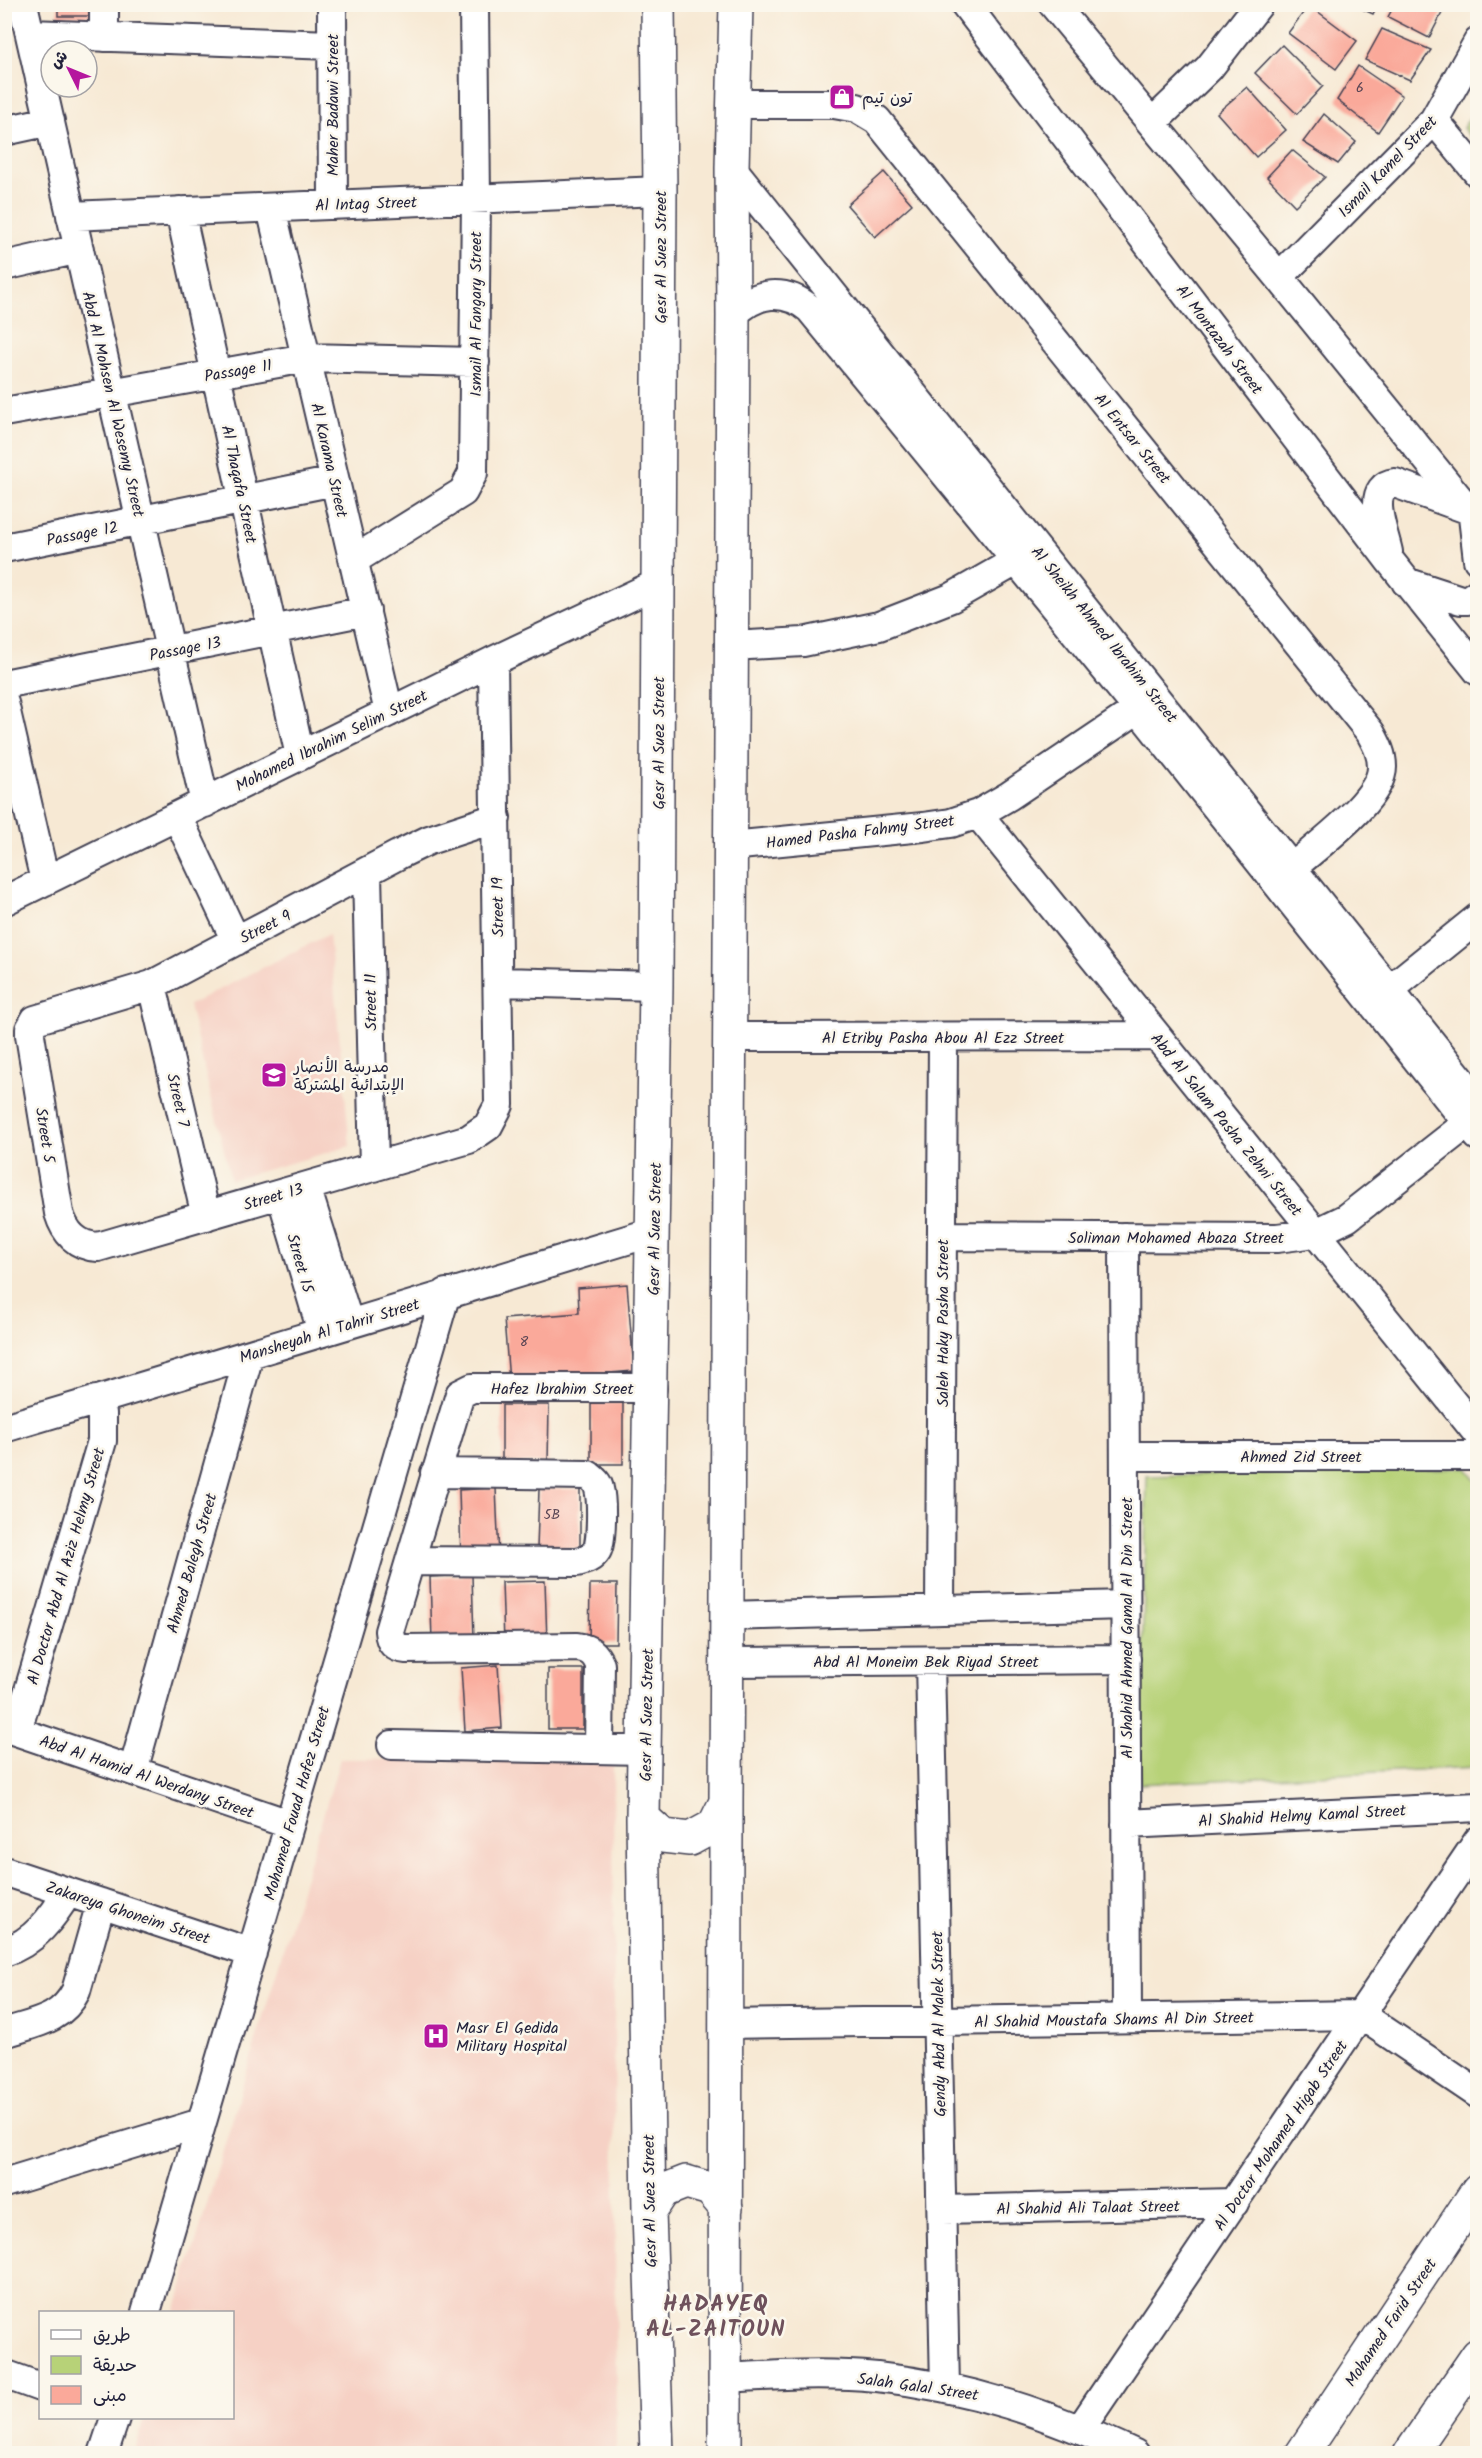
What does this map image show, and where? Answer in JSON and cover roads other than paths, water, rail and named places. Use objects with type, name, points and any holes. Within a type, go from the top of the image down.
[{"type":"main road","name":"Gesr Al Suez Street","points":[[657,2454],[649,2212],[643,1818],[652,1388],[656,986],[660,191],[658,4]]},
{"type":"main road","points":[[725,2454],[726,1662],[734,315],[732,168],[736,4]]},
{"type":"main road","points":[[643,1818],[663,1836],[690,1839],[714,1826],[726,1802]]},
{"type":"main road","points":[[649,2212],[663,2191],[686,2182],[710,2189],[726,2208]]},
{"type":"main road","name":"Mohamed Farid Street","points":[[1302,2454],[1478,2190]]},
{"type":"main road","points":[[1410,2454],[1478,2355]]},
{"type":"street","name":"Abd Al Mohsen Al Wesemy Street","points":[[23,4],[205,803]]},
{"type":"street","points":[[104,4],[104,37]]},
{"type":"street","name":"Maher Badawi Street","points":[[332,4],[333,205]]},
{"type":"street","name":"Ismail Al Fangary Street","points":[[354,560],[463,492],[469,483],[475,463],[474,4]]},
{"type":"street","name":"Al Montazah Street","points":[[964,4],[1398,571],[1478,671]]},
{"type":"street","points":[[1053,4],[1280,277],[1473,516],[1478,560]]},
{"type":"street","points":[[1152,123],[1209,68],[1258,4]]},
{"type":"street","points":[[30,34],[332,45]]},
{"type":"street","name":"Ismail Kamel Street","points":[[1280,277],[1434,120],[1477,46]]},
{"type":"street","name":"Al Entsar Street","points":[[735,104],[834,104],[857,108],[877,120],[1370,732],[1379,749],[1382,768],[1377,787],[1366,802],[1292,868]]},
{"type":"street","points":[[1434,120],[1478,173]]},
{"type":"street","points":[[4,131],[50,121]]},
{"type":"street","name":"Al Sheikh Ahmed Ibrahim Street","points":[[732,168],[814,271],[1138,709],[1475,1119]]},
{"type":"street","name":"Al Intag Street","points":[[72,216],[660,191]]},
{"type":"street","name":"Al Karama Street","points":[[271,207],[389,712]]},
{"type":"street","name":"Al Thaqafa Street","points":[[180,211],[300,756]]},
{"type":"street","points":[[4,266],[79,249]]},
{"type":"street","points":[[734,315],[749,301],[769,294],[780,294],[801,302],[802,280],[814,271]]},
{"type":"street","name":"Al Sheikh Ahmed Ibrahim Street","points":[[801,302],[810,309],[1025,554],[1292,868],[1389,990],[1475,1119]]},
{"type":"street","name":"Passage 11","points":[[4,411],[306,358],[475,362]]},
{"type":"street","name":"Passage 12","points":[[4,548],[335,481]]},
{"type":"street","points":[[1473,516],[1395,483],[1384,486],[1377,500],[1398,571],[1461,600],[1468,600],[1478,593]]},
{"type":"street","points":[[732,646],[803,642],[879,626],[951,598],[1025,554]]},
{"type":"street","name":"Mohamed Ibrahim Selim Street","points":[[4,901],[494,661],[659,583]]},
{"type":"street","name":"Passage 13","points":[[4,684],[366,611]]},
{"type":"street","name":"Street 19","points":[[469,1139],[488,1126],[499,1105],[494,661]]},
{"type":"street","points":[[4,703],[45,881]]},
{"type":"street","name":"Hamed Pasha Fahmy Street","points":[[731,846],[951,823],[978,814],[1138,709]]},
{"type":"street","name":"Abd Al Salam Pasha Zehni Street","points":[[978,814],[1478,1434]]},
{"type":"street","points":[[177,816],[236,941]]},
{"type":"street","name":"Street 9","points":[[32,1023],[39,1017],[152,985],[429,840],[496,818]]},
{"type":"street","name":"Street 11","points":[[367,873],[374,1167]]},
{"type":"street","points":[[1389,990],[1478,918]]},
{"type":"street","points":[[498,982],[656,986]]},
{"type":"street","name":"Street 7","points":[[152,985],[206,1216]]},
{"type":"street","name":"Street 5","points":[[32,1023],[30,1035],[59,1213],[62,1224],[77,1241]]},
{"type":"street","name":"Al Etriby Pasha Abou Al Ezz Street","points":[[730,1037],[1157,1036]]},
{"type":"street","name":"Saleh Haky Pasha Street","points":[[940,1610],[943,1037]]},
{"type":"street","name":"Soliman Mohamed Abaza Street","points":[[942,1236],[1277,1238],[1316,1233],[1347,1218],[1475,1119]]},
{"type":"street","name":"Street 13","points":[[77,1241],[98,1247],[469,1139]]},
{"type":"street","points":[[293,1190],[349,1323]]},
{"type":"street","name":"Street 15","points":[[293,1190],[322,1332]]},
{"type":"street","name":"Mansheyah Al Tahrir Street","points":[[4,1428],[653,1232]]},
{"type":"street","name":"Al Shahid Ahmed Gamal Al Din Street","points":[[1124,1237],[1127,2018]]},
{"type":"street","name":"Mohamed Fouad Hafez Street","points":[[147,2311],[446,1293]]},
{"type":"street","name":"Ahmed Balegh Street","points":[[133,1771],[249,1355]]},
{"type":"street","name":"Hafez Ibrahim Street","points":[[435,1473],[460,1394],[472,1388],[652,1388]]},
{"type":"street","name":"Al Doctor Abd Al Aziz Helmy Street","points":[[11,1729],[102,1441],[102,1413],[96,1401]]},
{"type":"street","name":"Ahmed Zid Street","points":[[1125,1456],[1478,1456]]},
{"type":"street","points":[[410,1562],[578,1562],[588,1559],[596,1553],[600,1544],[599,1489],[595,1481],[588,1475],[435,1473],[389,1631],[390,1641],[396,1648],[578,1647],[588,1649],[596,1656],[600,1665],[599,1749]]},
{"type":"street","points":[[727,1616],[1125,1605]]},
{"type":"street","name":"Abd Al Moneim Bek Riyad Street","points":[[726,1662],[1126,1659]]},
{"type":"street","name":"Gendy Abd Al Malek Street","points":[[930,1661],[945,2387]]},
{"type":"street","name":"Abd Al Hamid Al Werdany Street","points":[[11,1729],[290,1824]]},
{"type":"street","points":[[392,1745],[645,1750]]},
{"type":"street","name":"Al Shahid Helmy Kamal Street","points":[[1126,1824],[1478,1807]]},
{"type":"street","name":"Al Doctor Mohamed Higab Street","points":[[1081,2428],[1478,1841]]},
{"type":"street","name":"Zakareya Ghoneim Street","points":[[4,1870],[252,1953]]},
{"type":"street","points":[[4,1952],[34,1936],[54,1916],[68,1892]]},
{"type":"street","points":[[4,2033],[58,2015],[69,2005],[76,1991],[101,1903]]},
{"type":"street","points":[[1361,2015],[1478,2094]]},
{"type":"street","name":"Al Shahid Moustafa Shams Al Din Street","points":[[726,2024],[1361,2015]]},
{"type":"street","points":[[4,2183],[201,2123]]},
{"type":"street","name":"Al Shahid Ali Talaat Street","points":[[942,2210],[1233,2203]]},
{"type":"street","points":[[4,2373],[39,2387]]},
{"type":"street","name":"Salah Galal Street","points":[[725,2378],[804,2374],[840,2375],[875,2377],[945,2387],[1026,2408],[1081,2428],[1135,2454]]},
{"type":"street","points":[[103,2454],[115,2419]]},
{"type":"place","name":"تون تيم","points":[[842,97]]},
{"type":"place","name":"مدرسة الأنصار الإبتدائية المشتركة","points":[[274,1075]]},
{"type":"place","name":"Masr El Gedida Military Hospital","points":[[436,2036]]},
{"type":"district","name":"HADAYEQ AL-ZAITOUN","points":[[716,2316]]}]
